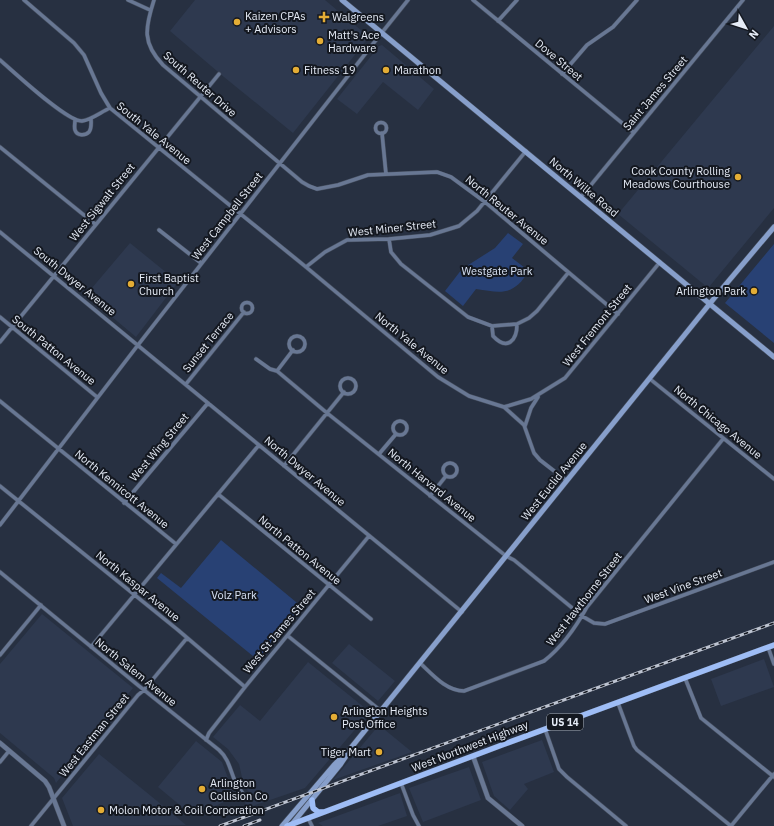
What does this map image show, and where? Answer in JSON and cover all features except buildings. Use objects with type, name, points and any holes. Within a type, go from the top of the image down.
[{"type":"main road","name":"North Wilke Road","points":[[342,0],[774,357]]},
{"type":"main road","name":"West Euclid Avenue","points":[[282,826],[334,765],[350,749],[774,227]]},
{"type":"main road","name":"West Northwest Highway","points":[[290,825],[774,645]]},
{"type":"main road","name":"West Euclid Avenue","points":[[290,825],[340,765],[350,749]]},
{"type":"main road","points":[[312,800],[313,808],[318,812],[325,812]]},
{"type":"street","name":"South Yale Avenue","points":[[24,0],[74,43],[84,55],[101,93],[110,108],[240,215]]},
{"type":"street","points":[[128,0],[150,10]]},
{"type":"street","name":"South Reuter Drive","points":[[154,0],[150,10],[147,36],[149,48],[155,57],[279,163]]},
{"type":"street","name":"West Campbell Street","points":[[0,525],[279,163],[408,0]]},
{"type":"street","name":"Dove Street","points":[[473,0],[634,132]]},
{"type":"street","points":[[498,21],[517,0]]},
{"type":"street","points":[[562,74],[587,45],[613,27],[637,0]]},
{"type":"street","name":"Saint James Street","points":[[581,197],[743,0]]},
{"type":"street","points":[[0,60],[61,111],[75,120],[81,121],[90,118],[110,108]]},
{"type":"street","name":"West Sigwalt Street","points":[[0,342],[53,275],[219,74]]},
{"type":"street","points":[[75,120],[76,132],[79,135],[84,135],[89,132],[91,126],[90,118]]},
{"type":"street","points":[[382,133],[386,174]]},
{"type":"street","points":[[0,147],[95,224]]},
{"type":"street","name":"West Miner Street","points":[[306,267],[325,252],[347,240],[389,239],[430,235],[459,226],[477,212],[526,151]]},
{"type":"street","name":"North Reuter Avenue","points":[[279,163],[302,182],[317,189],[338,185],[368,175],[437,172],[451,176],[485,202],[618,314]]},
{"type":"street","name":"North Yale Avenue","points":[[240,215],[306,267],[438,377],[469,396],[504,407],[525,426],[534,453],[540,460],[567,481]]},
{"type":"street","points":[[159,230],[202,263]]},
{"type":"street","name":"South Dwyer Avenue","points":[[0,232],[138,345]]},
{"type":"street","points":[[389,239],[392,252],[401,264],[468,316],[492,326],[517,324],[529,318],[537,311],[568,272]]},
{"type":"street","name":"West Fremont Street","points":[[504,407],[531,399],[565,378],[660,262]]},
{"type":"street","name":"Sunset Terrace","points":[[186,384],[244,312]]},
{"type":"street","name":"South Patton Avenue","points":[[0,317],[98,397]]},
{"type":"street","points":[[492,326],[493,336],[501,343],[506,343],[512,342],[515,337],[517,324]]},
{"type":"street","points":[[298,336],[303,338],[305,342],[304,347],[298,351],[293,350],[290,344],[291,339],[298,336]]},
{"type":"street","name":"North Dwyer Avenue","points":[[138,345],[462,612]]},
{"type":"street","points":[[277,371],[293,350]]},
{"type":"street","name":"North Harvard Avenue","points":[[256,359],[270,369],[277,371],[430,496],[506,556],[514,560],[582,616],[598,624]]},
{"type":"street","points":[[347,378],[352,379],[355,382],[355,390],[349,394],[344,392],[341,389],[341,382],[347,378]]},
{"type":"street","name":"North Chicago Avenue","points":[[650,379],[774,479]]},
{"type":"street","points":[[284,466],[344,392]]},
{"type":"street","name":"West Fremont Street","points":[[525,426],[531,408],[536,399],[542,393]]},
{"type":"street","name":"North Kennicott Avenue","points":[[0,400],[176,544]]},
{"type":"street","name":"West Wing Street","points":[[124,503],[208,403]]},
{"type":"street","points":[[399,421],[404,422],[407,425],[406,432],[402,435],[396,434],[393,430],[395,423],[399,421]]},
{"type":"street","points":[[379,454],[396,434]]},
{"type":"street","name":"West Hawthorne Street","points":[[420,663],[448,687],[464,691],[544,661],[552,655],[577,625],[587,607],[723,439]]},
{"type":"street","points":[[91,647],[259,444]]},
{"type":"street","points":[[448,463],[455,464],[457,468],[456,474],[452,477],[446,476],[444,472],[445,466],[448,463]]},
{"type":"street","points":[[430,496],[446,476]]},
{"type":"street","name":"North Kaspar Avenue","points":[[0,486],[245,686]]},
{"type":"street","name":"North Patton Avenue","points":[[218,494],[371,619]]},
{"type":"street","name":"West St James Street","points":[[206,740],[245,686],[288,636],[369,536]]},
{"type":"street","name":"West Vine Street","points":[[598,624],[605,624],[774,562]]},
{"type":"street","name":"North Salem Avenue","points":[[0,572],[224,754],[230,764],[235,781],[245,797]]},
{"type":"street","points":[[0,654],[41,605]]},
{"type":"street","points":[[288,636],[381,711]]},
{"type":"street","name":"West Eastman Street","points":[[31,826],[138,695],[144,690],[187,638]]},
{"type":"street","points":[[768,647],[774,664]]},
{"type":"street","points":[[618,703],[634,746],[637,750],[731,826],[773,776],[701,718],[685,678]]},
{"type":"street","points":[[545,729],[559,769],[626,826]]},
{"type":"street","points":[[0,743],[40,776],[49,787],[64,826]]},
{"type":"street","points":[[0,762],[9,751]]},
{"type":"street","points":[[473,756],[488,798],[522,826]]},
{"type":"street","points":[[401,783],[419,826]]},
{"type":"street","points":[[308,818],[312,826]]},
{"type":"shaded area","points":[[195,0],[325,0],[369,37],[293,133],[170,31]]},
{"type":"shaded area","points":[[774,26],[774,208],[709,287],[707,287],[618,214]]},
{"type":"shaded area","points":[[382,45],[434,89],[418,110],[383,82],[357,114],[337,99],[379,46]]},
{"type":"shaded area","points":[[130,243],[178,282],[136,337],[86,295]]},
{"type":"shaded area","points":[[42,614],[133,688],[56,783],[54,778],[0,733],[0,664]]},
{"type":"shaded area","points":[[349,644],[395,681],[378,701],[332,663]]},
{"type":"shaded area","points":[[764,659],[774,687],[721,706],[711,679]]},
{"type":"shaded area","points":[[308,662],[370,712],[305,788],[247,808],[245,803],[250,793],[244,786],[239,764],[228,749],[213,737],[240,705],[260,721]]},
{"type":"shaded area","points":[[379,725],[412,752],[333,780]]},
{"type":"shaded area","points":[[542,740],[554,772],[524,784],[528,789],[510,810],[494,796],[482,762]]},
{"type":"shaded area","points":[[196,741],[222,762],[235,797],[193,816],[158,787]]},
{"type":"shaded area","points":[[99,754],[186,825],[73,826],[62,798]]},
{"type":"shaded area","points":[[469,767],[481,800],[423,822],[409,788]]},
{"type":"shaded area","points":[[400,793],[407,816],[378,826],[323,826],[318,823]]},
{"type":"green space","name":"Westgate Park","points":[[508,233],[523,244],[512,258],[529,271],[518,285],[512,289],[500,292],[476,289],[463,306],[445,291],[462,269],[495,248]]},
{"type":"green space","name":"Arlington Park","points":[[774,244],[774,343],[725,303]]},
{"type":"green space","name":"Volz Park","points":[[221,540],[302,607],[258,660],[157,578],[161,573],[181,588]]},
{"type":"railway","points":[[220,826],[774,623]]},
{"type":"railway","points":[[244,826],[260,820]]},
{"type":"place","name":"Walgreens","points":[[324,17]]},
{"type":"place","name":"Kaizen CPAs + Advisors","points":[[237,22]]},
{"type":"place","name":"Matt's Ace Hardware","points":[[320,41]]},
{"type":"place","name":"Fitness 19","points":[[296,70]]},
{"type":"place","name":"Marathon","points":[[386,70]]},
{"type":"place","name":"Cook County Rolling Meadows Courthouse","points":[[738,177]]},
{"type":"place","name":"First Baptist Church","points":[[131,284]]},
{"type":"place","name":"Arlington Park","points":[[754,291]]},
{"type":"place","name":"Arlington Heights Post Office","points":[[334,717]]},
{"type":"place","name":"Tiger Mart","points":[[379,752]]},
{"type":"place","name":"Arlington Collision Co","points":[[202,789]]},
{"type":"place","name":"Molon Motor & Coil Corporation","points":[[101,810]]}]
